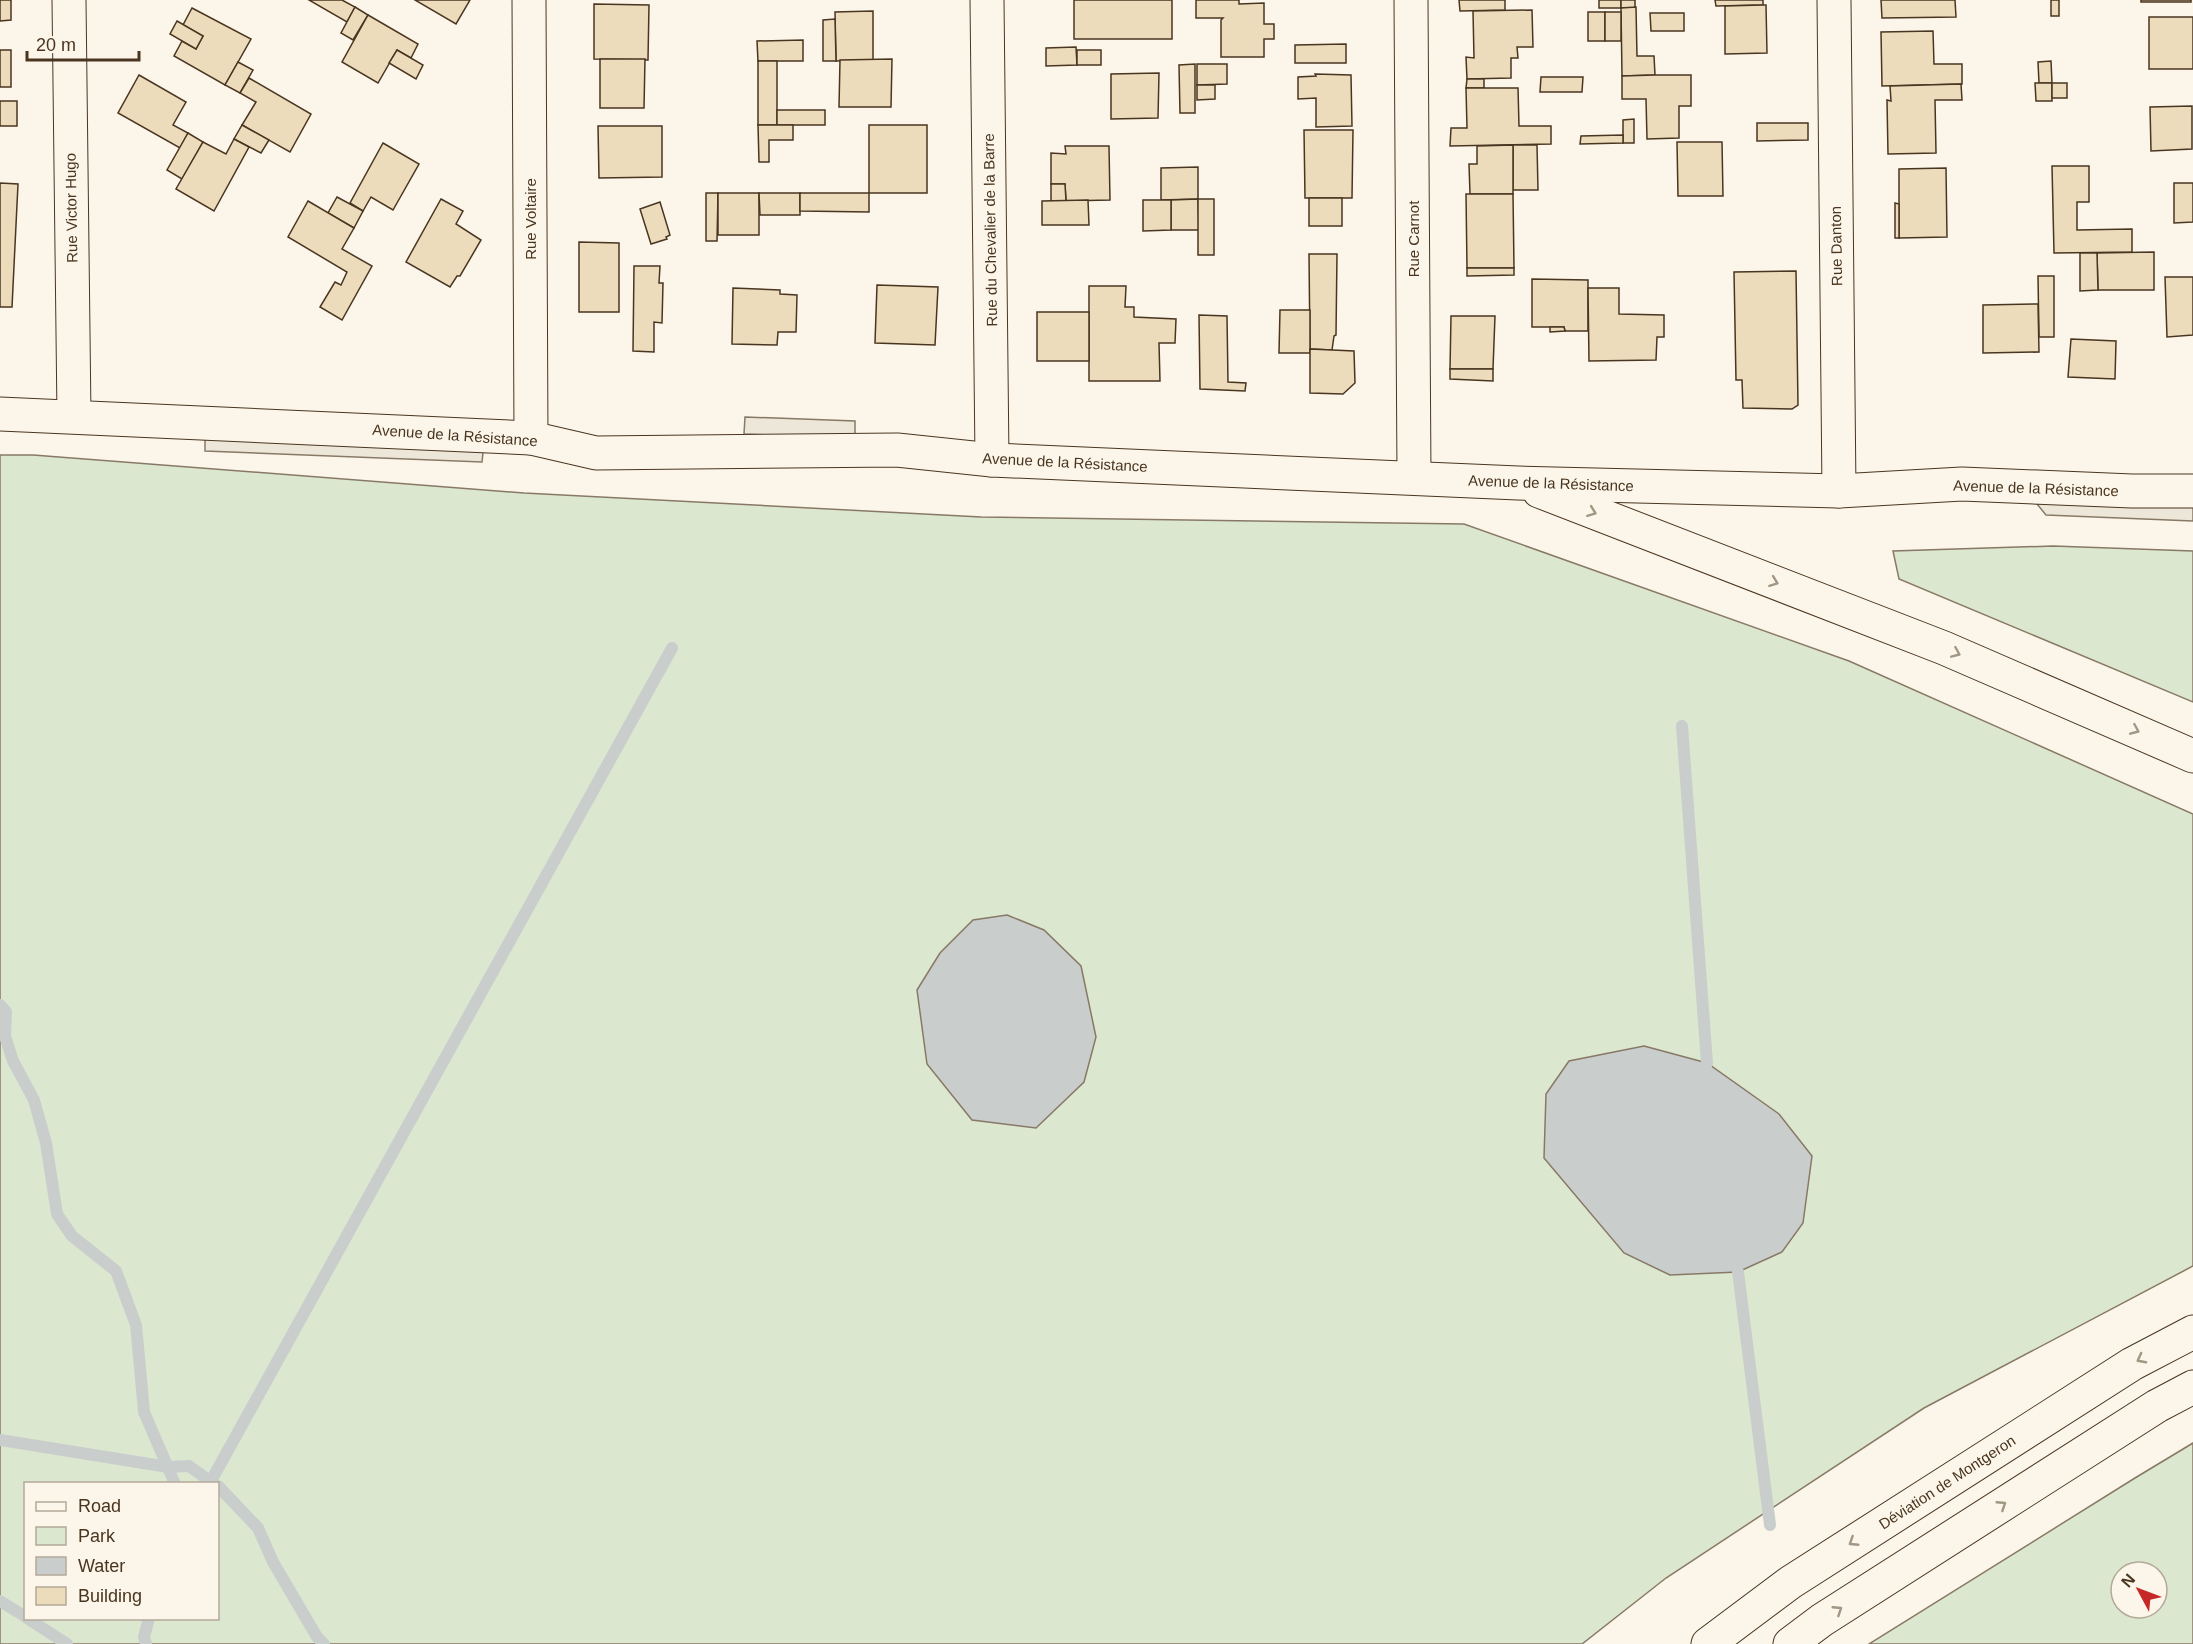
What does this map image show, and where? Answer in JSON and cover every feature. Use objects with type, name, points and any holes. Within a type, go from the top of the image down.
[{"type":"main road","name":"Rue Victor Hugo","points":[[69,0],[74,416]]},
{"type":"main road","name":"Rue Voltaire","points":[[529,0],[531,438]]},
{"type":"main road","name":"Rue du Chevalier de la Barre","points":[[987,0],[992,460]]},
{"type":"main road","name":"Rue Carnot","points":[[1410,0],[1414,477]]},
{"type":"main road","name":"Rue Danton","points":[[1834,0],[1839,491]]},
{"type":"main road","name":"Avenue de la Résistance","points":[[0,414],[531,438],[596,453],[897,450],[992,460],[1518,483],[1839,491],[1962,484],[2132,491],[2193,491]]},
{"type":"main road","points":[[1518,483],[1944,648],[2193,756]]},
{"type":"main road","name":"Déviation de Montgeron","points":[[1708,1644],[1821,1562],[2132,1364],[2193,1332]]},
{"type":"main road","points":[[1790,1644],[1822,1620],[2137,1419],[2193,1387]]},
{"type":"green space","points":[[0,455],[33,455],[524,493],[981,517],[1464,524],[1849,661],[2193,814],[2193,1266],[1924,1408],[1666,1578],[1582,1644],[0,1644]]},
{"type":"green space","points":[[2053,546],[2193,551],[2193,702],[1899,579],[1893,551]]},
{"type":"green space","points":[[2193,1443],[2193,1644],[1869,1644],[2135,1478]]},
{"type":"shaded area","points":[[745,417],[855,421],[855,438],[744,434]]},
{"type":"shaded area","points":[[205,433],[484,443],[482,462],[205,451]]},
{"type":"shaded area","points":[[2033,499],[2193,505],[2193,521],[2046,515]]},
{"type":"water","points":[[1007,915],[1044,930],[1081,966],[1096,1037],[1084,1082],[1036,1128],[972,1120],[927,1064],[917,990],[940,953],[973,920]]},
{"type":"water","points":[[1644,1046],[1707,1063],[1779,1114],[1812,1156],[1803,1223],[1782,1252],[1738,1272],[1670,1275],[1624,1253],[1544,1158],[1546,1094],[1569,1061]]},
{"type":"building","points":[[0,0],[11,0],[11,20],[0,21]]},
{"type":"building","points":[[309,0],[342,0],[355,7],[347,22]]},
{"type":"building","points":[[415,0],[470,0],[456,24]]},
{"type":"building","points":[[1074,0],[1172,0],[1172,39],[1074,39]]},
{"type":"building","points":[[1196,0],[1239,0],[1239,4],[1264,3],[1264,24],[1274,24],[1274,39],[1264,39],[1264,57],[1221,57],[1221,20],[1223,18],[1196,18]]},
{"type":"building","points":[[1459,0],[1505,0],[1505,10],[1460,11]]},
{"type":"building","points":[[1599,0],[1621,0],[1621,8],[1599,8]]},
{"type":"building","points":[[1621,0],[1635,0],[1635,8],[1621,8]]},
{"type":"building","points":[[1715,0],[1763,0],[1763,5],[1716,6]]},
{"type":"building","points":[[1881,0],[1955,0],[1956,17],[1882,18]]},
{"type":"building","points":[[2051,0],[2059,0],[2059,16],[2051,16]]},
{"type":"building","points":[[2141,0],[2191,0],[2191,2],[2141,2]]},
{"type":"building","points":[[594,4],[649,5],[648,60],[594,59]]},
{"type":"building","points":[[1766,5],[1767,53],[1725,54],[1725,6]]},
{"type":"building","points":[[355,7],[368,15],[353,40],[341,33]]},
{"type":"building","points":[[1636,7],[1637,56],[1654,56],[1655,75],[1622,76],[1621,8]]},
{"type":"building","points":[[192,8],[251,39],[225,85],[174,56],[182,41],[196,49],[203,36],[183,25]]},
{"type":"building","points":[[1532,10],[1533,47],[1517,47],[1518,58],[1511,58],[1511,78],[1467,79],[1466,57],[1474,58],[1473,11]]},
{"type":"building","points":[[873,11],[873,60],[836,61],[835,12]]},
{"type":"building","points":[[1588,12],[1605,12],[1605,41],[1588,41]]},
{"type":"building","points":[[1605,12],[1621,12],[1621,41],[1605,41]]},
{"type":"building","points":[[1650,13],[1684,13],[1684,31],[1651,31]]},
{"type":"building","points":[[368,15],[418,44],[411,58],[397,50],[378,83],[342,62]]},
{"type":"building","points":[[2149,17],[2193,17],[2193,69],[2149,69]]},
{"type":"building","points":[[835,19],[836,61],[823,61],[823,20]]},
{"type":"building","points":[[177,21],[203,36],[196,49],[170,34]]},
{"type":"building","points":[[1933,31],[1934,64],[1962,64],[1962,84],[1882,86],[1881,32]]},
{"type":"building","points":[[803,40],[803,61],[758,61],[757,41]]},
{"type":"building","points":[[1346,44],[1346,63],[1295,63],[1295,45]]},
{"type":"building","points":[[1076,47],[1077,65],[1046,66],[1046,48]]},
{"type":"building","points":[[0,50],[11,50],[11,87],[0,87]]},
{"type":"building","points":[[397,50],[423,65],[416,79],[389,63]]},
{"type":"building","points":[[1077,50],[1101,50],[1101,65],[1077,65]]},
{"type":"building","points":[[600,59],[645,59],[644,108],[600,108]]},
{"type":"building","points":[[892,59],[891,107],[839,107],[840,60]]},
{"type":"building","points":[[758,61],[777,61],[777,125],[758,125]]},
{"type":"building","points":[[2051,61],[2052,83],[2039,83],[2038,62]]},
{"type":"building","points":[[238,62],[253,70],[240,93],[225,85]]},
{"type":"building","points":[[1195,64],[1195,113],[1180,113],[1179,65]]},
{"type":"building","points":[[1197,64],[1227,64],[1227,84],[1197,85]]},
{"type":"building","points":[[1159,73],[1158,118],[1111,119],[1111,74]]},
{"type":"building","points":[[1315,74],[1351,75],[1352,126],[1316,127],[1316,98],[1298,99],[1298,77],[1316,76]]},
{"type":"building","points":[[139,75],[186,102],[173,125],[188,133],[180,148],[118,113]]},
{"type":"building","points":[[1691,75],[1691,106],[1679,106],[1679,138],[1647,139],[1646,99],[1622,99],[1622,76]]},
{"type":"building","points":[[1541,77],[1583,77],[1582,92],[1540,92]]},
{"type":"building","points":[[249,78],[311,114],[290,152],[242,125],[256,102],[240,93]]},
{"type":"building","points":[[1467,79],[1484,79],[1484,88],[1466,88]]},
{"type":"building","points":[[2035,83],[2052,83],[2052,101],[2036,101]]},
{"type":"building","points":[[2052,83],[2067,83],[2067,98],[2052,98]]},
{"type":"building","points":[[1961,84],[1962,100],[1935,100],[1936,153],[1888,154],[1887,100],[1891,101],[1890,86]]},
{"type":"building","points":[[1197,85],[1215,85],[1215,99],[1197,100]]},
{"type":"building","points":[[1466,88],[1518,88],[1519,126],[1551,126],[1551,144],[1450,146],[1451,128],[1467,128]]},
{"type":"building","points":[[0,101],[17,101],[17,126],[0,126]]},
{"type":"building","points":[[2192,106],[2192,149],[2151,151],[2150,107]]},
{"type":"building","points":[[777,110],[825,110],[825,125],[777,125]]},
{"type":"building","points":[[1634,119],[1634,143],[1623,143],[1623,120]]},
{"type":"building","points":[[1757,123],[1808,123],[1808,140],[1757,141]]},
{"type":"building","points":[[242,125],[269,140],[261,153],[234,139]]},
{"type":"building","points":[[758,125],[793,125],[793,140],[769,140],[769,162],[759,162]]},
{"type":"building","points":[[869,125],[927,125],[927,193],[869,193]]},
{"type":"building","points":[[598,126],[662,126],[662,177],[599,178]]},
{"type":"building","points":[[1304,130],[1353,130],[1352,198],[1305,198]]},
{"type":"building","points":[[188,133],[203,142],[182,179],[167,170]]},
{"type":"building","points":[[1623,135],[1623,143],[1580,144],[1581,136]]},
{"type":"building","points":[[234,139],[249,147],[214,211],[176,189],[203,142],[226,154]]},
{"type":"building","points":[[1677,142],[1722,142],[1723,196],[1678,196]]},
{"type":"building","points":[[383,143],[419,164],[393,210],[371,197],[363,211],[350,203]]},
{"type":"building","points":[[1513,145],[1537,145],[1538,190],[1513,190]]},
{"type":"building","points":[[1513,145],[1513,194],[1470,194],[1469,164],[1477,164],[1477,146]]},
{"type":"building","points":[[1065,146],[1109,146],[1110,200],[1066,201],[1065,184],[1051,184],[1051,153],[1066,154]]},
{"type":"building","points":[[2052,166],[2089,166],[2089,202],[2077,202],[2077,230],[2132,229],[2132,252],[2054,253]]},
{"type":"building","points":[[1198,167],[1198,199],[1161,200],[1161,168]]},
{"type":"building","points":[[1946,168],[1947,237],[1899,238],[1899,169]]},
{"type":"building","points":[[0,183],[18,184],[12,307],[0,307]]},
{"type":"building","points":[[2174,183],[2193,183],[2193,222],[2174,223]]},
{"type":"building","points":[[1051,184],[1065,184],[1066,201],[1051,201]]},
{"type":"building","points":[[706,193],[718,193],[717,241],[706,241]]},
{"type":"building","points":[[718,193],[759,193],[759,235],[718,235]]},
{"type":"building","points":[[759,193],[800,193],[800,215],[760,215]]},
{"type":"building","points":[[800,193],[869,193],[869,212],[800,211]]},
{"type":"building","points":[[1466,194],[1513,194],[1514,268],[1467,268]]},
{"type":"building","points":[[337,197],[363,211],[354,228],[328,213]]},
{"type":"building","points":[[1309,198],[1342,198],[1342,226],[1309,226]]},
{"type":"building","points":[[441,199],[463,211],[456,224],[481,240],[460,276],[457,276],[450,287],[406,262]]},
{"type":"building","points":[[1198,199],[1199,230],[1171,230],[1171,200]]},
{"type":"building","points":[[1198,199],[1214,199],[1214,255],[1198,255]]},
{"type":"building","points":[[1088,200],[1089,225],[1042,225],[1042,201]]},
{"type":"building","points":[[1143,200],[1171,200],[1171,230],[1143,231]]},
{"type":"building","points":[[308,201],[354,228],[342,249],[372,266],[342,320],[320,307],[335,282],[341,285],[347,272],[288,237]]},
{"type":"building","points":[[660,202],[670,235],[666,237],[667,239],[651,244],[640,209]]},
{"type":"building","points":[[1895,203],[1899,204],[1899,238],[1895,238]]},
{"type":"building","points":[[579,242],[619,243],[619,312],[579,312]]},
{"type":"building","points":[[2154,252],[2154,290],[2098,290],[2097,253]]},
{"type":"building","points":[[2080,253],[2097,253],[2098,290],[2080,291]]},
{"type":"building","points":[[1309,254],[1337,254],[1336,335],[1332,350],[1310,349]]},
{"type":"building","points":[[634,266],[660,266],[659,283],[663,283],[662,323],[654,322],[654,352],[633,351]]},
{"type":"building","points":[[1467,268],[1514,268],[1514,275],[1467,276]]},
{"type":"building","points":[[1796,271],[1798,405],[1792,409],[1743,408],[1742,380],[1736,380],[1734,272]]},
{"type":"building","points":[[2038,276],[2054,276],[2054,337],[2039,337]]},
{"type":"building","points":[[2165,277],[2193,277],[2193,335],[2167,337]]},
{"type":"building","points":[[1532,279],[1588,280],[1588,331],[1565,331],[1564,327],[1532,327]]},
{"type":"building","points":[[877,285],[938,287],[935,345],[875,343]]},
{"type":"building","points":[[1089,286],[1126,286],[1125,307],[1134,307],[1134,317],[1176,319],[1175,343],[1159,343],[1160,381],[1089,381]]},
{"type":"building","points":[[733,288],[780,290],[780,294],[797,295],[796,332],[778,332],[777,345],[732,344]]},
{"type":"building","points":[[1588,288],[1619,288],[1619,314],[1664,315],[1664,337],[1657,337],[1656,360],[1589,361]]},
{"type":"building","points":[[2038,304],[2039,352],[1983,353],[1983,305]]},
{"type":"building","points":[[1280,310],[1310,310],[1310,353],[1279,353]]},
{"type":"building","points":[[1037,312],[1089,312],[1089,361],[1037,361]]},
{"type":"building","points":[[1199,315],[1227,316],[1228,382],[1246,383],[1245,391],[1200,389]]},
{"type":"building","points":[[1451,316],[1495,316],[1493,369],[1450,369]]},
{"type":"building","points":[[1550,327],[1564,327],[1565,331],[1550,332]]},
{"type":"building","points":[[2071,339],[2116,341],[2115,379],[2068,377]]},
{"type":"building","points":[[1310,349],[1354,351],[1355,383],[1343,394],[1310,393]]},
{"type":"building","points":[[1450,369],[1493,369],[1493,381],[1450,379]]},
{"type":"waterway","points":[[211,1481],[672,648]]},
{"type":"waterway","points":[[1682,726],[1707,1063]]},
{"type":"waterway","points":[[0,1005],[6,1012],[5,1036],[13,1061],[34,1100],[46,1143],[57,1214],[72,1236],[116,1271],[136,1325],[144,1412],[174,1482]]},
{"type":"waterway","points":[[1738,1272],[1770,1525]]},
{"type":"waterway","points":[[0,1440],[168,1467],[189,1466],[211,1482]]},
{"type":"waterway","points":[[219,1487],[258,1528],[273,1562],[317,1637],[324,1644]]},
{"type":"waterway","points":[[0,1601],[24,1616]]},
{"type":"waterway","points":[[30,1620],[67,1644]]},
{"type":"waterway","points":[[146,1644],[144,1637],[148,1620]]}]
